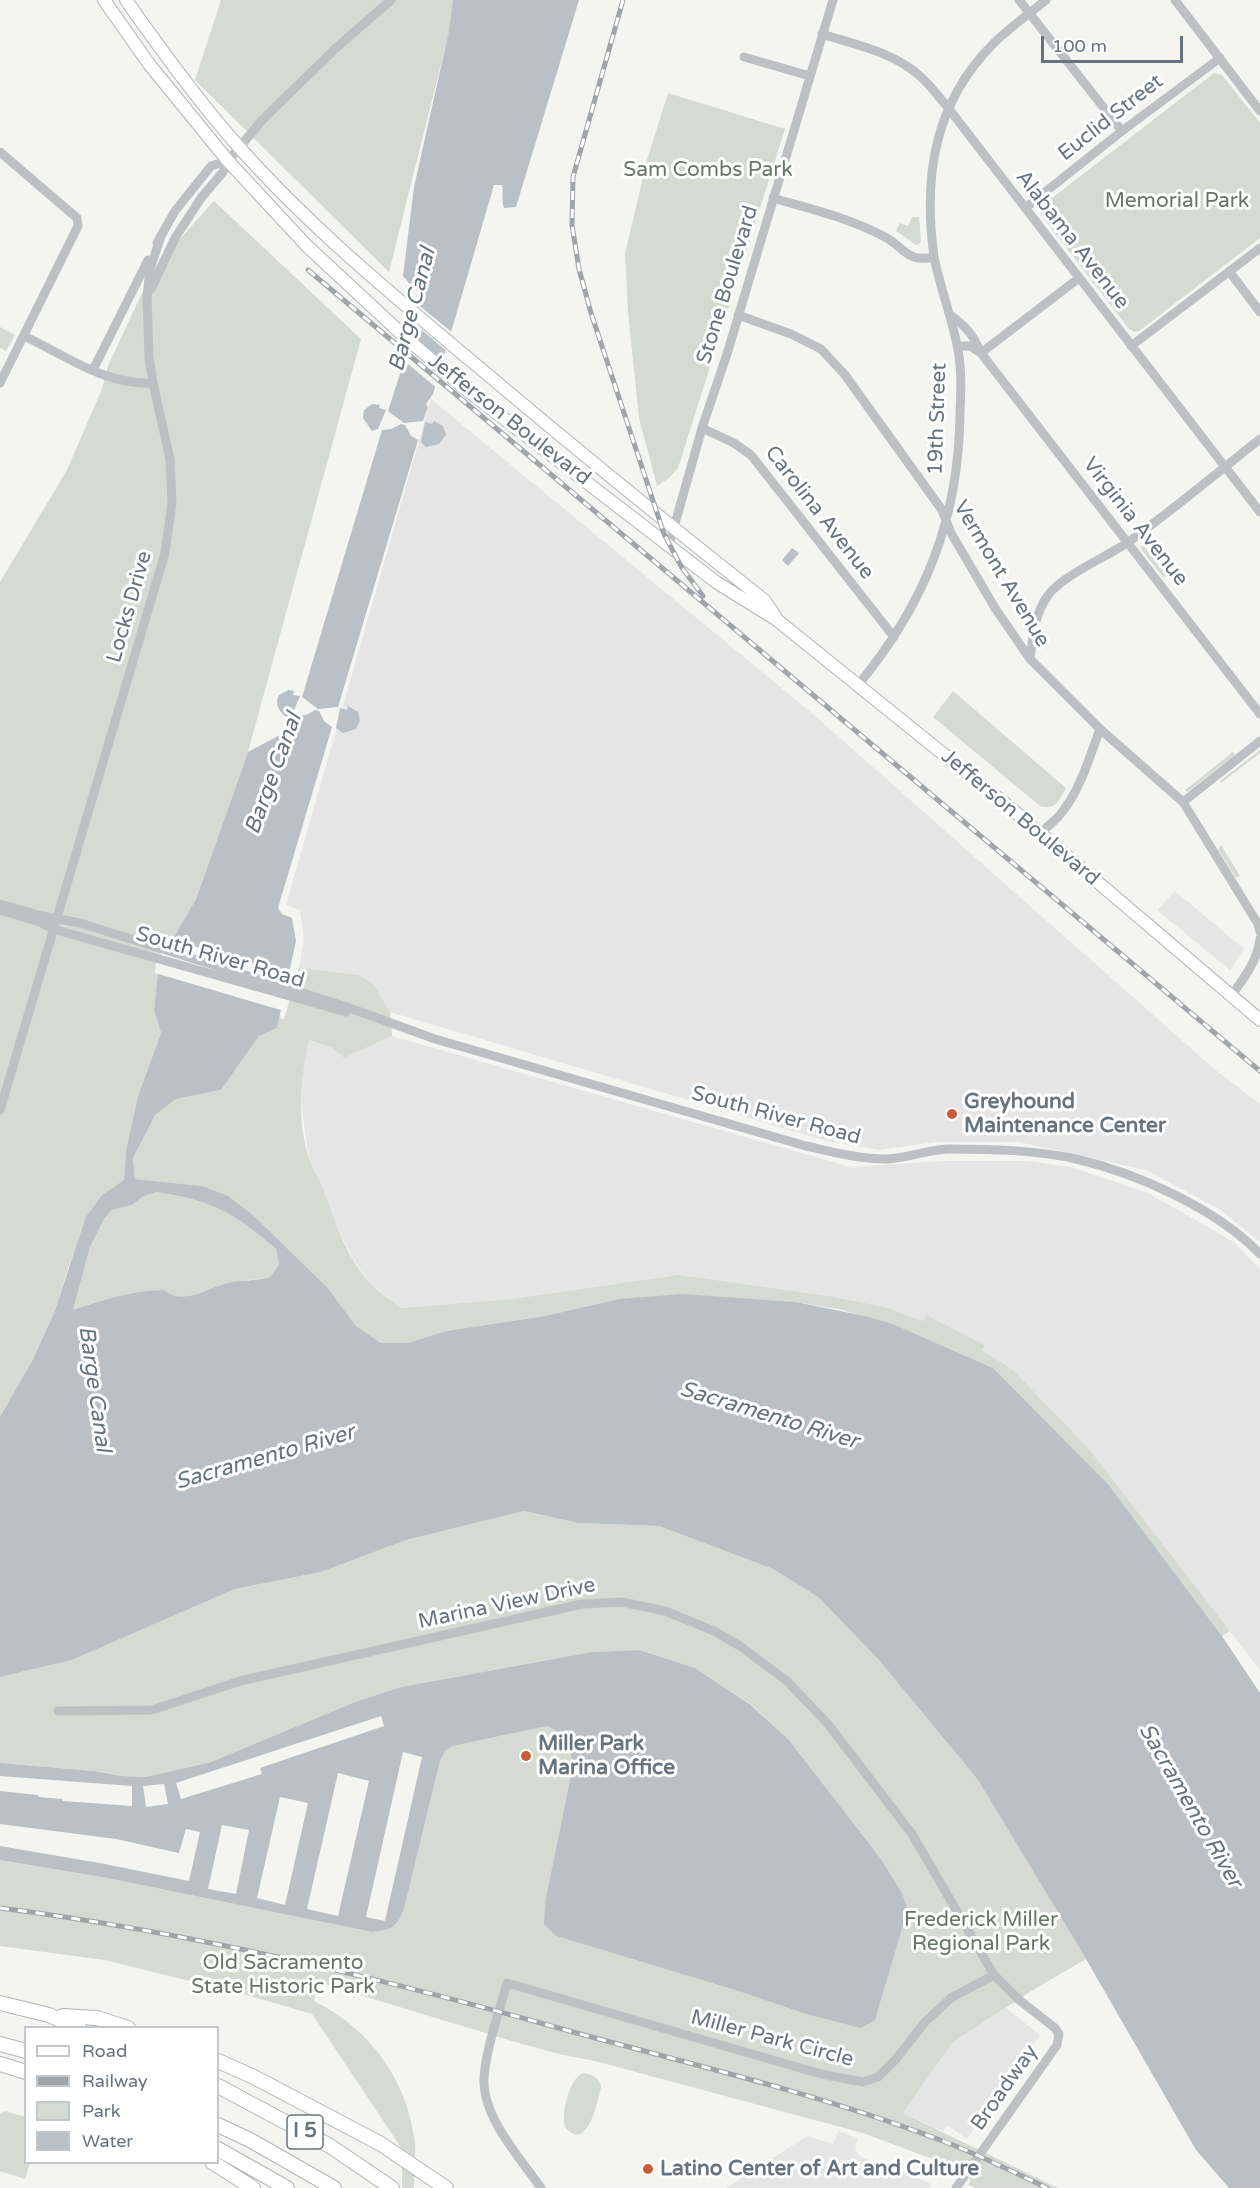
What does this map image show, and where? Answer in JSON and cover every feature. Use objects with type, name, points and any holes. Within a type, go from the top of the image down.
[{"type":"highway","points":[[0,2003],[49,2015],[74,2026]]},
{"type":"highway","points":[[49,2015],[97,2018],[122,2026]]},
{"type":"highway","points":[[0,2044],[24,2050]]},
{"type":"highway","points":[[219,2061],[254,2077],[381,2144],[441,2184]]},
{"type":"highway","points":[[0,2064],[24,2071]]},
{"type":"highway","name":"I 5","points":[[219,2087],[330,2146],[390,2186]]},
{"type":"highway","name":"I 5","points":[[219,2125],[250,2140],[334,2188]]},
{"type":"highway","points":[[219,2150],[287,2188]]},
{"type":"highway","points":[[214,2164],[253,2188]]},
{"type":"main road","name":"Jefferson Boulevard","points":[[104,0],[149,64],[228,161],[307,246],[405,337],[463,387],[716,582],[777,620],[1040,833],[1260,1020]]},
{"type":"main road","name":"Jefferson Boulevard","points":[[126,0],[172,66],[239,147],[317,226],[401,303],[600,470],[764,600],[777,620]]},
{"type":"street","name":"Locks Drive","points":[[147,297],[175,238],[239,147],[263,119],[336,48],[391,0]]},
{"type":"street","name":"Stone Boulevard","points":[[669,545],[702,428],[833,0]]},
{"type":"street","points":[[1019,0],[1122,131]]},
{"type":"street","points":[[773,198],[874,231],[888,238],[913,258],[920,260],[934,257],[929,219],[930,178],[934,152],[949,109],[956,94],[981,57],[1046,0]]},
{"type":"street","points":[[1174,0],[1260,111]]},
{"type":"street","name":"Alabama Avenue","points":[[822,34],[881,52],[898,60],[922,78],[949,109],[1260,512]]},
{"type":"street","points":[[744,57],[810,76]]},
{"type":"street","name":"Euclid Street","points":[[1025,208],[1122,131],[1220,58]]},
{"type":"street","points":[[0,153],[77,218],[78,226],[0,383]]},
{"type":"street","points":[[93,370],[175,211],[210,166],[228,161]]},
{"type":"street","name":"Locks Drive","points":[[57,918],[165,553],[172,503],[170,459],[149,357],[147,297],[150,269],[160,239]]},
{"type":"street","points":[[1131,346],[1260,248]]},
{"type":"street","name":"Virginia Avenue","points":[[934,257],[940,288],[950,315],[957,346]]},
{"type":"street","points":[[1229,271],[1260,312]]},
{"type":"street","points":[[957,346],[970,346],[981,353],[1079,278]]},
{"type":"street","name":"Vermont Avenue","points":[[738,315],[791,334],[821,349],[849,380],[942,510],[951,533],[995,608],[1030,659],[1100,729],[1183,802],[1258,924],[1260,932]]},
{"type":"street","name":"Virginia Avenue","points":[[950,315],[974,336],[981,353],[1260,714]]},
{"type":"street","points":[[24,336],[108,377],[135,384],[153,383]]},
{"type":"street","name":"19th Street","points":[[858,685],[894,637],[922,588],[946,522],[960,436],[961,387],[957,346]]},
{"type":"street","name":"Carolina Avenue","points":[[702,428],[734,443],[751,455],[894,637]]},
{"type":"street","points":[[1030,659],[1035,622],[1051,592],[1128,542],[1260,439]]},
{"type":"street","points":[[1040,833],[1057,818],[1069,802],[1083,775],[1100,729]]},
{"type":"street","points":[[1183,802],[1260,741]]},
{"type":"street","name":"South River Road","points":[[0,904],[80,923],[343,1009]]},
{"type":"street","name":"South River Road","points":[[0,910],[76,936],[378,1019],[446,1042],[806,1146],[850,1156],[888,1159],[946,1149],[1007,1151],[1076,1159],[1132,1176],[1186,1200],[1248,1242],[1260,1254]]},
{"type":"street","points":[[0,1110],[57,918]]},
{"type":"street","points":[[1231,996],[1247,974],[1259,948],[1260,939]]},
{"type":"street","name":"Marina View Drive","points":[[58,1711],[152,1710],[240,1682],[582,1604],[622,1602],[666,1611],[714,1631],[740,1646],[787,1681],[814,1708],[924,1851],[994,1975],[1018,1999],[1055,2028],[1060,2037]]},
{"type":"street","name":"Miller Park Circle","points":[[541,2188],[501,2131],[491,2113],[485,2095],[484,2071],[507,1983],[821,2074],[863,2082],[878,2077],[896,2059],[925,2022],[951,1998],[994,1975]]},
{"type":"street","name":"Broadway","points":[[956,2188],[1057,2045],[1060,2037]]},
{"type":"shaded area","points":[[431,399],[813,714],[1213,1068],[1260,1104],[1260,1242],[1219,1209],[1146,1170],[1019,1142],[935,1142],[879,1150],[827,1141],[390,1012],[374,985],[299,968],[304,939],[300,910],[286,905]]},
{"type":"shaded area","points":[[1175,891],[1244,949],[1230,970],[1157,910]]},
{"type":"shaded area","points":[[392,1036],[850,1167],[945,1161],[1027,1161],[1071,1167],[1148,1193],[1234,1242],[1260,1269],[1260,1670],[1089,1449],[1013,1370],[982,1350],[984,1345],[926,1315],[923,1321],[885,1307],[834,1297],[513,1299],[401,1308],[369,1283],[330,1214],[321,1183],[309,1160],[301,1102],[303,1064],[309,1040],[331,1047],[344,1058]]},
{"type":"shaded area","points":[[1006,2008],[1040,2035],[967,2139],[947,2125],[943,2131],[903,2113],[952,2043]]},
{"type":"shaded area","points":[[838,2131],[858,2138],[855,2150],[861,2157],[932,2184],[929,2188],[726,2188],[807,2136],[833,2144]]},
{"type":"green space","points":[[221,0],[457,0],[389,272],[195,80]]},
{"type":"green space","name":"Memorial Park","points":[[1214,73],[1222,75],[1260,123],[1260,238],[1135,332],[1129,329],[1040,211],[1043,205]]},
{"type":"green space","name":"Sam Combs Park","points":[[668,93],[785,129],[678,468],[657,486],[639,418],[628,312],[625,254],[647,160]]},
{"type":"green space","points":[[214,201],[361,339],[248,752],[195,901],[159,963],[154,1010],[161,1033],[138,1096],[126,1150],[124,1180],[102,1195],[69,1265],[54,1313],[33,1359],[0,1417],[0,582],[67,470],[102,389],[108,366],[153,269]]},
{"type":"green space","points":[[912,217],[919,217],[921,240],[916,245],[896,231],[900,223],[908,226]]},
{"type":"green space","points":[[0,327],[15,335],[6,351],[0,348]]},
{"type":"green space","points":[[1143,545],[1167,576],[1163,577],[1142,550]]},
{"type":"green space","points":[[953,691],[1066,788],[1056,803],[1050,807],[1040,806],[933,717]]},
{"type":"green space","points":[[1260,750],[1260,753],[1221,783],[1220,781]]},
{"type":"green space","points":[[1233,752],[1235,755],[1187,792],[1185,790]]},
{"type":"green space","points":[[1221,845],[1240,876],[1236,878],[1218,849]]},
{"type":"green space","points":[[299,968],[359,975],[374,985],[390,1012],[392,1036],[344,1058],[331,1047],[309,1040],[302,1085],[301,1115],[309,1159],[347,1249],[369,1282],[401,1308],[513,1299],[679,1275],[834,1297],[885,1307],[923,1321],[926,1315],[985,1345],[982,1350],[1013,1370],[1089,1449],[1230,1631],[1222,1636],[1108,1484],[993,1368],[893,1324],[838,1309],[796,1302],[742,1299],[619,1299],[545,1316],[446,1331],[408,1343],[381,1343],[356,1326],[327,1287],[254,1216],[202,1186],[135,1179],[133,1158],[154,1115],[176,1099],[221,1090],[259,1036],[277,1028],[279,1018],[284,1019]]},
{"type":"green space","points":[[156,1192],[193,1199],[234,1217],[276,1249],[279,1265],[270,1277],[227,1283],[187,1296],[171,1294],[164,1290],[140,1292],[107,1299],[73,1310],[90,1247],[104,1219],[112,1210],[132,1205],[142,1197]]},
{"type":"green space","name":"Frederick Miller Regional Park","points":[[524,1511],[578,1523],[659,1526],[773,1569],[818,1597],[879,1660],[978,1780],[1086,1959],[1033,1990],[952,2043],[903,2113],[1058,2188],[976,2188],[968,2185],[971,2181],[962,2170],[863,2133],[595,2061],[515,2042],[317,1982],[314,2001],[353,2026],[369,2042],[395,2078],[404,2099],[411,2121],[415,2154],[414,2188],[402,2188],[402,2149],[312,2014],[105,1960],[0,1946],[0,1860],[107,1878],[372,1932],[389,1929],[399,1920],[404,1909],[440,1761],[445,1751],[453,1746],[547,1726],[554,1729],[566,1741],[573,1765],[546,1897],[556,1936],[806,2014],[875,2020],[908,1909],[902,1893],[881,1859],[789,1740],[752,1705],[695,1668],[641,1650],[592,1652],[401,1687],[355,1702],[211,1762],[146,1777],[0,1763],[0,1677],[72,1660],[235,1589],[321,1572],[406,1540]]},
{"type":"green space","points":[[584,2073],[595,2077],[601,2087],[590,2122],[585,2130],[579,2134],[573,2134],[565,2127],[565,2105],[574,2081]]},
{"type":"green space","points":[[5,2111],[24,2117],[24,2164],[30,2164],[25,2179],[0,2171],[0,2114]]},
{"type":"water","points":[[453,0],[579,0],[516,207],[504,208],[502,185],[494,185],[433,394],[426,404],[428,407],[423,421],[404,423],[388,411],[413,333],[423,276],[421,276],[418,291],[403,276],[414,187],[449,31]]},
{"type":"water","points":[[372,404],[380,405],[379,408],[386,410],[378,429],[372,431],[363,418],[364,410]]},
{"type":"water","points":[[434,421],[443,426],[446,435],[439,444],[426,447],[421,442],[425,422],[432,424]]},
{"type":"water","points":[[401,424],[405,425],[411,436],[418,440],[338,707],[318,709],[302,697],[382,430]]},
{"type":"water","points":[[792,548],[799,553],[788,566],[782,560]]},
{"type":"water","points":[[288,690],[294,691],[293,695],[300,696],[292,715],[286,717],[279,710],[277,701],[279,695]]},
{"type":"water","points":[[348,706],[358,712],[360,721],[356,729],[343,733],[336,728],[340,708],[347,710]]},
{"type":"water","points":[[315,710],[319,711],[324,721],[332,727],[278,908],[282,914],[292,918],[296,941],[277,1028],[259,1036],[221,1090],[176,1099],[155,1115],[133,1158],[135,1179],[202,1186],[228,1196],[254,1216],[327,1287],[356,1326],[381,1343],[408,1343],[446,1331],[545,1316],[619,1299],[682,1294],[796,1302],[865,1316],[893,1324],[993,1368],[1108,1484],[1222,1636],[1260,1693],[1260,2188],[1229,2188],[1196,2150],[1086,1959],[978,1780],[879,1660],[818,1597],[773,1569],[659,1526],[578,1523],[524,1511],[406,1540],[321,1572],[235,1589],[72,1660],[0,1677],[0,1417],[33,1359],[54,1313],[86,1217],[102,1195],[124,1180],[126,1150],[138,1096],[161,1033],[154,1010],[159,963],[196,899],[248,752],[293,728],[296,716],[306,715]],"holes":[[[156,1192],[207,1204],[234,1217],[276,1249],[279,1265],[270,1277],[227,1283],[187,1296],[171,1294],[164,1290],[140,1292],[107,1299],[73,1310],[90,1247],[104,1219],[112,1210],[132,1205],[142,1197]]]},
{"type":"water","points":[[640,1650],[695,1668],[751,1705],[789,1740],[881,1859],[902,1893],[908,1909],[875,2020],[861,2028],[806,2014],[556,1936],[544,1924],[546,1897],[573,1765],[566,1741],[554,1729],[547,1726],[453,1746],[445,1751],[440,1761],[404,1909],[396,1924],[384,1930],[372,1932],[107,1878],[0,1860],[0,1763],[146,1777],[211,1762],[355,1702],[401,1687],[592,1652]]},
{"type":"pier","points":[[416,303],[453,333],[448,352],[412,322]]},
{"type":"pier","points":[[410,333],[445,362],[438,389],[402,359]]},
{"type":"pier","points":[[170,939],[292,975],[284,1011],[155,973],[156,962]]},
{"type":"pier","points":[[381,1716],[384,1726],[260,1768],[262,1774],[181,1799],[176,1783]]},
{"type":"pier","points":[[403,1752],[422,1757],[385,1921],[366,1917]]},
{"type":"pier","points":[[338,1773],[369,1781],[338,1916],[307,1909]]},
{"type":"pier","points":[[0,1776],[132,1786],[132,1806],[63,1801],[38,1795],[0,1791]]},
{"type":"pier","points":[[164,1784],[168,1804],[146,1807],[143,1786]]},
{"type":"pier","points":[[280,1797],[308,1803],[285,1905],[257,1898]]},
{"type":"pier","points":[[0,1824],[116,1839],[179,1853],[186,1829],[200,1832],[189,1881],[0,1846]]},
{"type":"pier","points":[[222,1825],[249,1830],[236,1894],[208,1889]]},
{"type":"railway","points":[[623,0],[573,177],[572,225],[579,269],[591,313],[664,534],[682,568],[703,596]]},
{"type":"railway","points":[[308,270],[1260,1071]]},
{"type":"railway","points":[[0,1908],[140,1930],[279,1957],[486,2008],[839,2105],[947,2142],[1047,2188]]},
{"type":"place","name":"Greyhound Maintenance Center","points":[[952,1114]]},
{"type":"place","name":"Miller Park Marina Office","points":[[526,1756]]},
{"type":"place","name":"Latino Center of Art and Culture","points":[[648,2169]]},
{"type":"water label","name":"Barge Canal","points":[[413,310]]},
{"type":"water label","name":"Barge Canal","points":[[274,774]]},
{"type":"water label","name":"Barge Canal","points":[[94,1389]]},
{"type":"water label","name":"Sacramento River","points":[[769,1416]]},
{"type":"water label","name":"Sacramento River","points":[[265,1458]]},
{"type":"water label","name":"Sacramento River","points":[[1190,1806]]},
{"type":"park label","name":"Old Sacramento State Historic Park","points":[[283,1975]]}]
